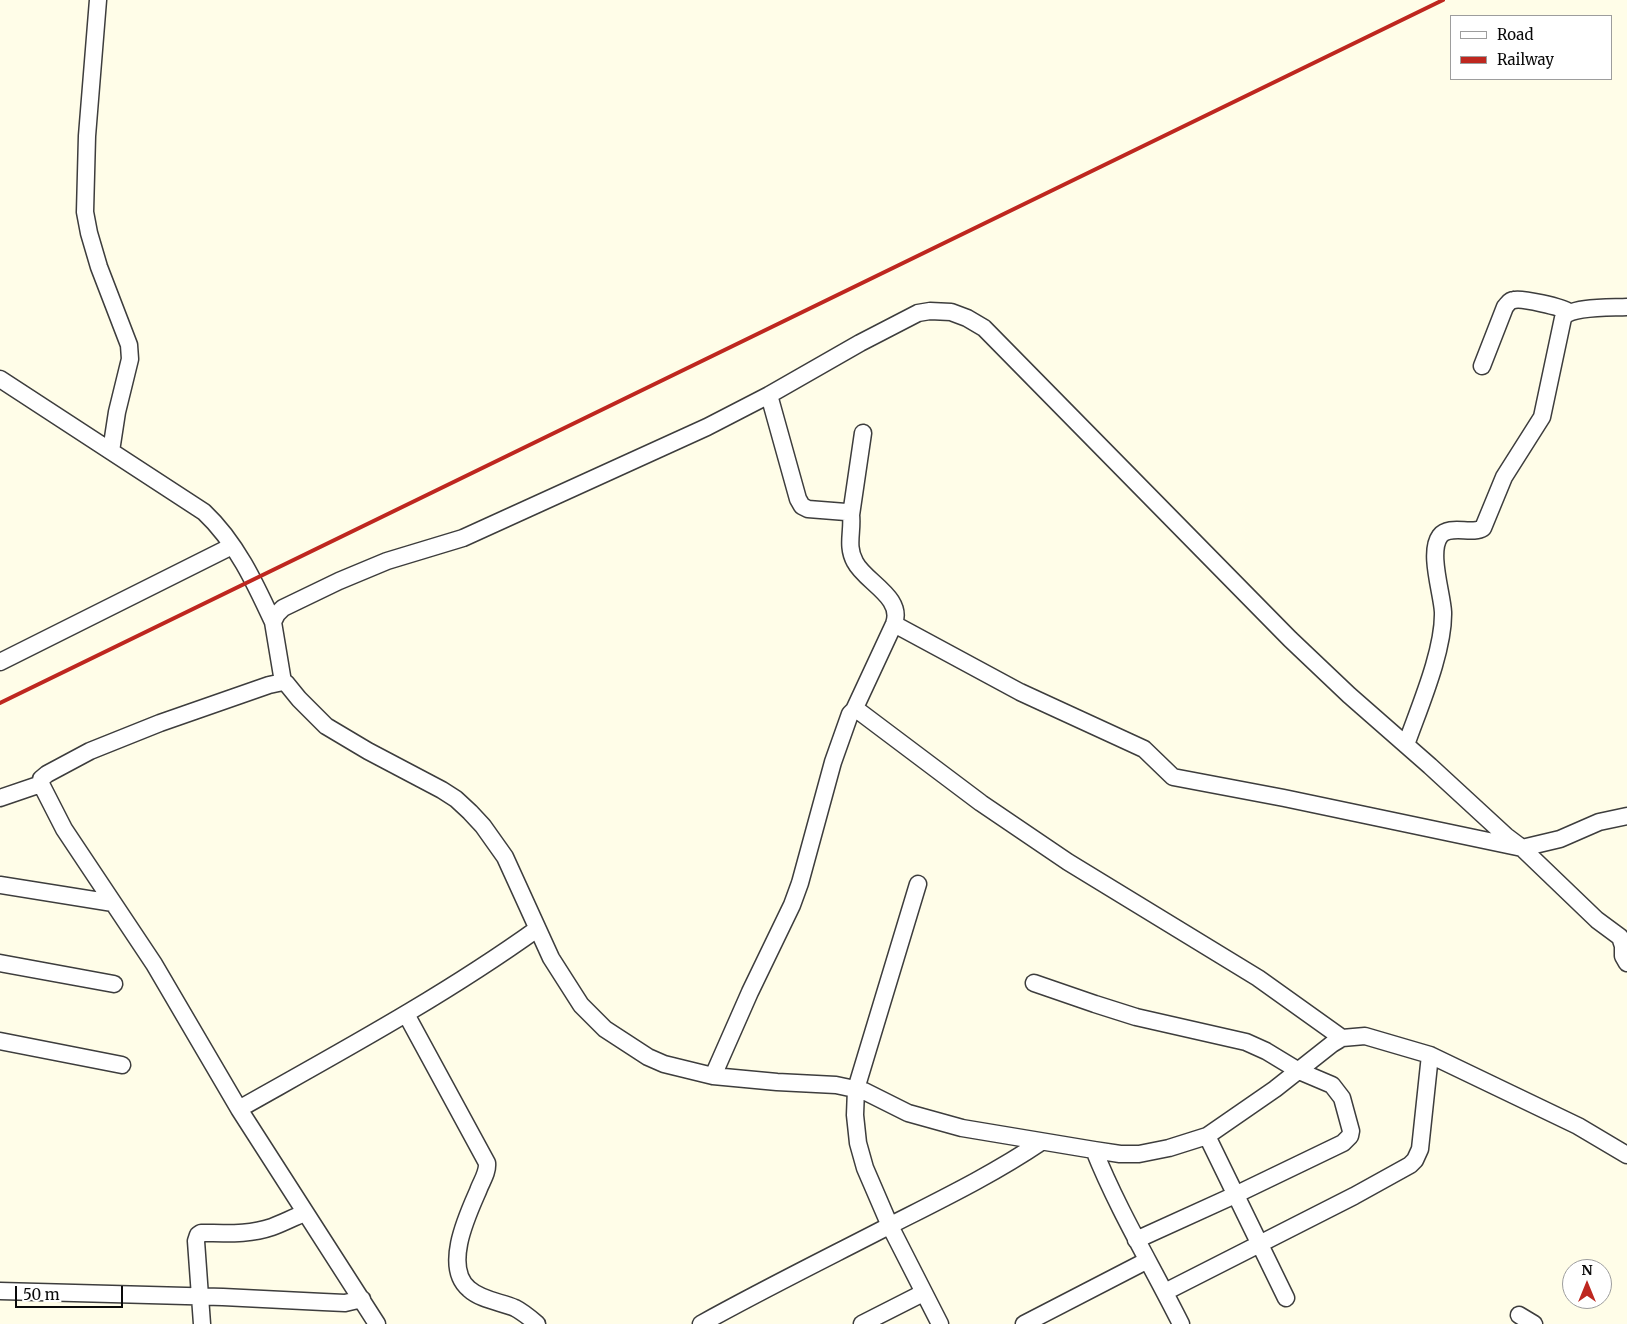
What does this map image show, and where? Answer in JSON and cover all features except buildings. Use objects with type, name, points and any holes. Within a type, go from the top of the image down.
[{"type":"street","points":[[98,0],[87,136],[85,212],[99,266],[130,345],[130,359],[117,412],[111,451]]},
{"type":"street","points":[[1482,366],[1505,307],[1512,300],[1562,308],[1569,312],[1627,307]]},
{"type":"street","points":[[273,622],[283,608],[298,600],[387,561],[471,534],[707,427],[769,395],[826,361],[918,314],[940,311],[951,312],[967,318],[984,328],[1290,639],[1349,695],[1506,836],[1522,848],[1596,920],[1620,937],[1623,946],[1623,956],[1627,963]]},
{"type":"street","points":[[1406,745],[1428,683],[1443,626],[1443,611],[1436,563],[1436,546],[1439,538],[1448,531],[1479,530],[1484,528],[1504,477],[1542,417],[1556,359],[1563,318],[1569,312]]},
{"type":"street","points":[[0,379],[204,512],[216,523],[253,580],[273,622],[283,682]]},
{"type":"street","points":[[769,395],[792,482],[800,503],[808,509],[846,512],[851,515]]},
{"type":"street","points":[[713,1076],[750,992],[792,905],[800,883],[833,762],[850,714],[854,710],[894,624],[896,612],[890,601],[863,574],[851,553],[851,515],[863,433]]},
{"type":"street","points":[[0,662],[232,546]]},
{"type":"street","points":[[894,624],[1020,692],[1144,749],[1173,777],[1522,848],[1560,838],[1599,822],[1627,816]]},
{"type":"street","points":[[377,1324],[239,1108],[154,964],[64,829],[41,784],[41,779],[47,774],[90,751],[160,723],[269,685],[283,682],[326,726],[346,739],[442,790],[456,799],[470,812],[483,826],[505,857],[551,958],[581,1005],[606,1029],[648,1057],[664,1064],[713,1076],[836,1085],[871,1093],[908,1113],[962,1128],[1120,1154],[1139,1154],[1169,1148],[1207,1136],[1342,1038],[1356,1036],[1373,1038],[1430,1056],[1578,1126],[1627,1156]]},
{"type":"street","points":[[854,710],[860,712],[981,802],[1068,862],[1258,978],[1342,1038]]},
{"type":"street","points":[[0,798],[41,784]]},
{"type":"street","points":[[918,884],[856,1089],[855,1115],[858,1143],[868,1176],[890,1226],[940,1324]]},
{"type":"street","points":[[0,885],[113,902]]},
{"type":"street","points":[[239,1108],[406,1014],[506,951],[537,929]]},
{"type":"street","points":[[0,963],[114,984]]},
{"type":"street","points":[[1034,983],[1136,1017],[1246,1042],[1266,1051],[1299,1071],[1325,1081],[1336,1088],[1342,1098],[1351,1126],[1350,1136],[1343,1143],[1136,1240]]},
{"type":"street","points":[[406,1014],[487,1163],[486,1173],[470,1210],[460,1240],[458,1259],[461,1278],[464,1285],[474,1293],[517,1309],[537,1324]]},
{"type":"street","points":[[0,1042],[122,1065]]},
{"type":"street","points":[[1165,1292],[1362,1192],[1401,1170],[1414,1160],[1420,1149],[1430,1056]]},
{"type":"street","points":[[1207,1136],[1286,1298]]},
{"type":"street","points":[[701,1324],[969,1186],[1015,1160],[1041,1142]]},
{"type":"street","points":[[1094,1150],[1104,1175],[1136,1240],[1181,1324]]},
{"type":"street","points":[[202,1324],[196,1241],[199,1234],[257,1231],[273,1227],[305,1213]]},
{"type":"street","points":[[1024,1324],[1146,1260]]},
{"type":"street","points":[[0,1291],[201,1296],[345,1303],[362,1299]]},
{"type":"street","points":[[862,1324],[923,1293]]},
{"type":"street","points":[[1519,1315],[1534,1324]]},
{"type":"railway","points":[[0,703],[1443,0]]}]
